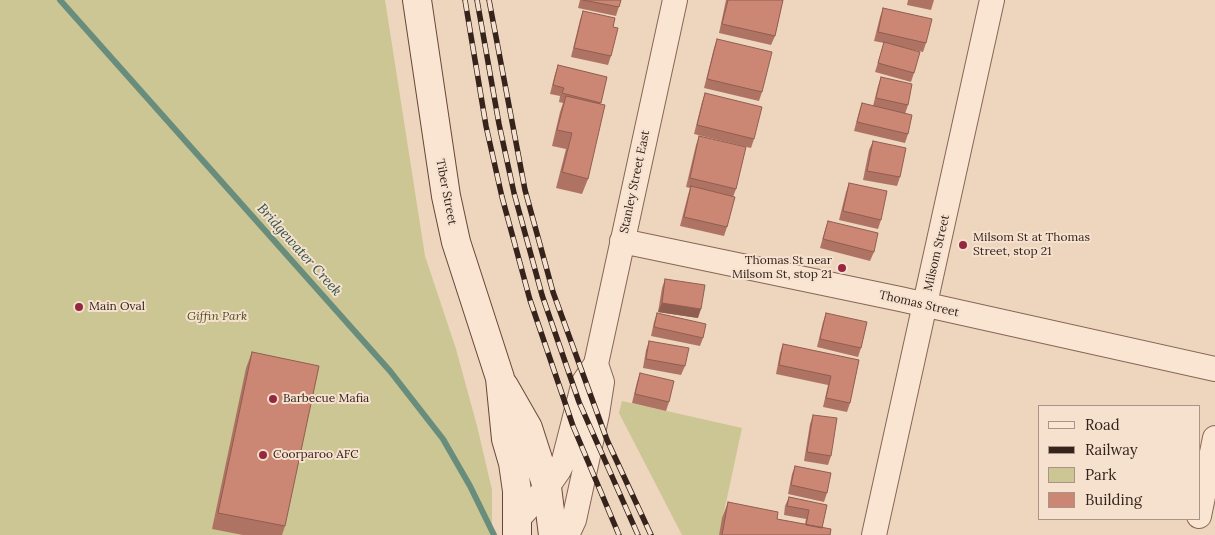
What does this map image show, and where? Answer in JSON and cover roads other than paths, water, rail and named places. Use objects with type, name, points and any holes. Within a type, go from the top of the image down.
[{"type":"main road","name":"Tiber Street","points":[[417,0],[446,196],[456,242],[500,378],[528,428],[548,487],[553,535]]},
{"type":"main road","name":"Tiber Street","points":[[500,378],[506,439],[513,463],[517,491],[517,528]]},
{"type":"street","name":"Stanley Street East","points":[[517,528],[548,487],[564,460],[584,382],[596,364],[675,0]]},
{"type":"street","name":"Milsom Street","points":[[874,535],[992,0]]},
{"type":"street","name":"Thomas Street","points":[[622,241],[1215,369]]},
{"type":"street","name":"Stanley Street East","points":[[567,535],[574,520],[602,382],[596,364]]},
{"type":"street","points":[[1200,508],[1215,438]]},
{"type":"street","points":[[1195,535],[1198,520]]},
{"type":"waterway","name":"Bridgewater Creek","points":[[60,0],[390,371],[443,439],[470,486],[494,535]]},
{"type":"railway","points":[[465,0],[486,126],[502,197],[530,300],[573,426],[619,535]]},
{"type":"railway","points":[[477,0],[499,124],[514,193],[542,295],[579,402],[638,535]]},
{"type":"railway","points":[[489,0],[525,190],[553,292],[607,440],[651,535]]},
{"type":"place","name":"Milsom St at Thomas Street, stop 21","points":[[963,245]]},
{"type":"place","name":"Thomas St near Milsom St, stop 21","points":[[842,268]]},
{"type":"place","name":"Main Oval","points":[[79,307]]},
{"type":"place","name":"Barbecue Mafia","points":[[273,399]]},
{"type":"place","name":"Coorparoo AFC","points":[[263,455]]},
{"type":"park label","name":"Giffin Park","points":[[217,317]]}]
